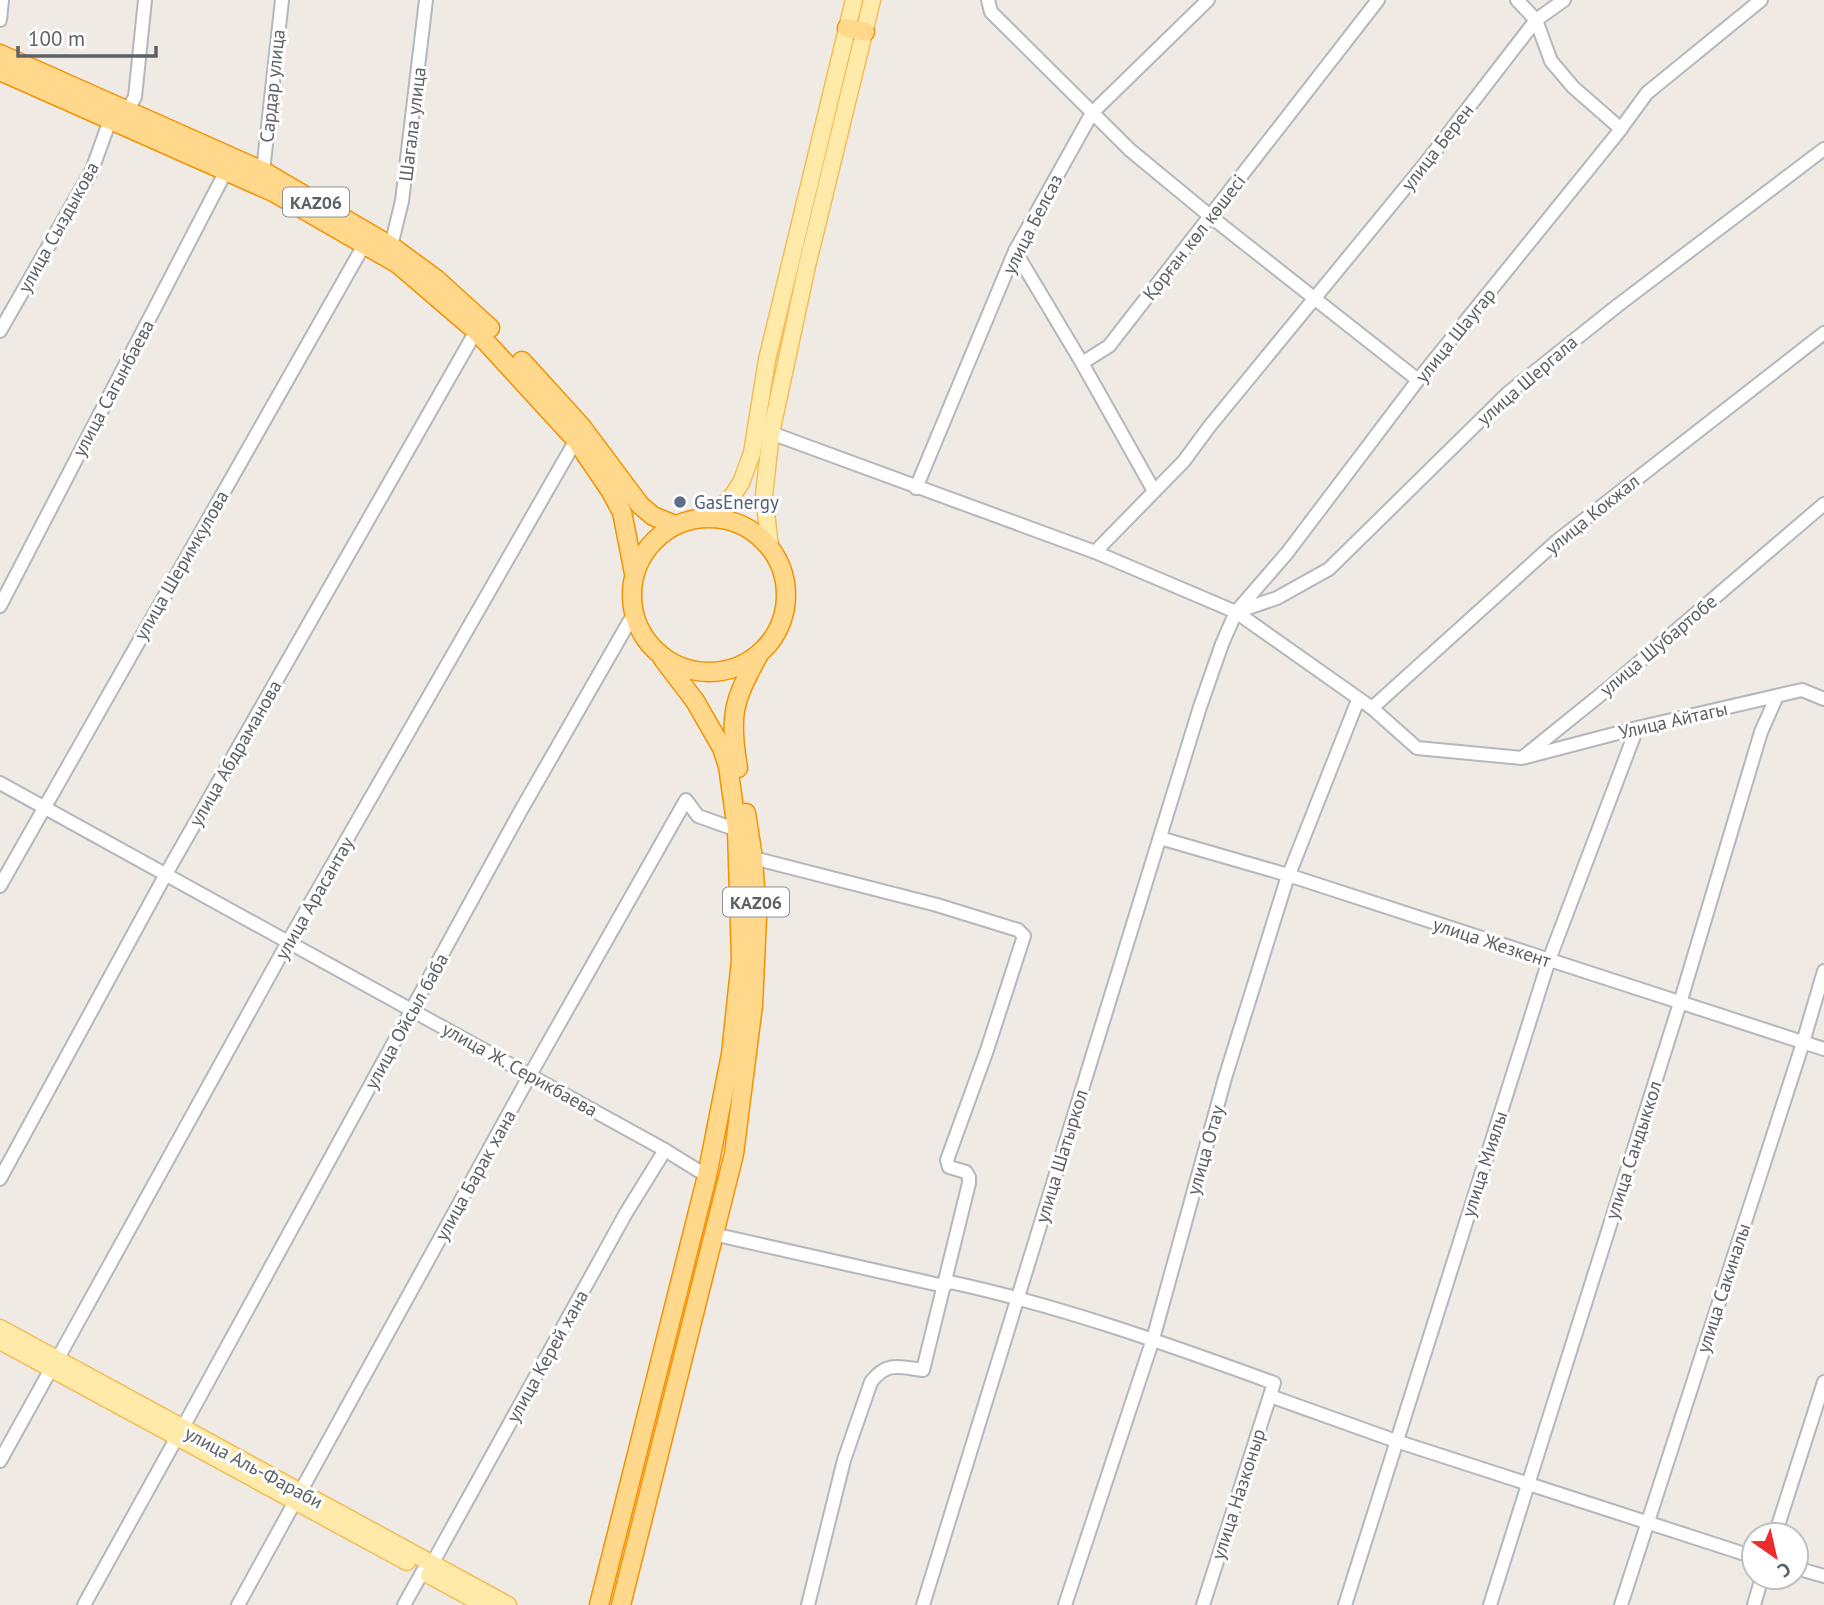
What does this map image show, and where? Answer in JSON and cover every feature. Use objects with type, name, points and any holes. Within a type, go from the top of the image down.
[{"type":"highway","points":[[847,28],[865,32]]},
{"type":"highway","name":"KАZ06","points":[[0,54],[263,172],[390,246],[436,279],[474,312],[581,426],[640,505],[653,516],[675,525]]},
{"type":"highway","name":"KАZ06","points":[[0,71],[272,192],[398,264],[476,331],[576,439],[622,512],[634,573]]},
{"type":"highway","name":"KАZ06","points":[[596,1603],[707,1176],[731,1054],[741,960],[737,830],[728,766],[722,748],[695,701],[663,659],[644,640],[633,615],[631,594],[634,573],[643,554],[657,537],[675,525],[708,518],[731,521],[753,531],[770,547],[782,568],[787,592],[784,616],[774,638],[758,656],[736,701],[732,727],[753,858],[757,918],[753,1005],[734,1154],[624,1601]]},
{"type":"highway","name":"KАZ06","points":[[663,659],[686,670],[711,673],[736,668],[758,656]]},
{"type":"main road","points":[[708,518],[730,499],[741,483],[752,453],[767,360],[854,0]]},
{"type":"main road","points":[[770,547],[764,495],[771,433],[807,266],[872,0]]},
{"type":"main road","name":"улица Аль-Фараби","points":[[0,1328],[54,1365]]},
{"type":"main road","name":"улица Аль-Фараби","points":[[0,1341],[54,1365],[428,1568],[508,1605]]},
{"type":"main road","name":"улица Аль-Фараби","points":[[428,1568],[484,1605]]},
{"type":"street","points":[[0,20],[2,0]]},
{"type":"street","points":[[127,111],[135,97],[145,0]]},
{"type":"street","name":"Сардар улица","points":[[263,172],[282,0]]},
{"type":"street","name":"Шагала улица","points":[[390,246],[402,201],[426,0]]},
{"type":"street","points":[[989,0],[991,12],[1130,150],[1419,380]]},
{"type":"street","name":"улица Белсаз","points":[[916,488],[1015,251],[1092,113],[1208,0]]},
{"type":"street","name":"Қорған көл көшесі","points":[[1082,363],[1109,346],[1378,0]]},
{"type":"street","points":[[1517,0],[1536,20],[1552,61],[1573,86],[1621,129]]},
{"type":"street","name":"улица Берен","points":[[1095,552],[1184,461],[1428,160],[1536,20],[1564,0]]},
{"type":"street","name":"улица Шаугар","points":[[1200,707],[1236,612],[1287,553],[1419,380],[1647,93],[1760,0]]},
{"type":"street","name":"улица Сыздыкова","points":[[0,331],[92,170],[110,120]]},
{"type":"street","name":"улица Шергала","points":[[1236,612],[1277,598],[1329,569],[1508,393],[1616,306],[1824,149]]},
{"type":"street","name":"улица Сагынбаева","points":[[0,606],[226,171]]},
{"type":"street","name":"улица Шеримкулова","points":[[0,886],[364,245]]},
{"type":"street","points":[[1015,251],[1154,491]]},
{"type":"street","name":"улица Абдраманова","points":[[0,1179],[166,874],[476,331]]},
{"type":"street","name":"улица Кокжал","points":[[1372,708],[1557,541],[1822,340]]},
{"type":"street","points":[[771,433],[1095,552],[1236,612],[1372,708],[1417,748],[1522,758]]},
{"type":"street","name":"улица Арасантау","points":[[0,1461],[288,942],[576,439]]},
{"type":"street","name":"улица Шубартобе","points":[[1522,758],[1824,503]]},
{"type":"street","name":"улица Ойсыл баба","points":[[84,1605],[413,1011],[520,812],[633,615]]},
{"type":"street","name":"Улица Айтагы","points":[[1522,758],[1802,690],[1824,699]]},
{"type":"street","name":"улица Сандыккол","points":[[1490,1605],[1680,1003],[1761,732],[1777,696]]},
{"type":"street","name":"улица Отау","points":[[1065,1605],[1153,1339],[1237,1038],[1288,875],[1358,700]]},
{"type":"street","name":"улица Шатыркол","points":[[923,1605],[1200,707]]},
{"type":"street","name":"улица Миялы","points":[[1345,1605],[1549,960],[1637,728]]},
{"type":"street","name":"улица Ж. Серикбаева","points":[[0,783],[665,1150],[707,1176]]},
{"type":"street","name":"улица Барак хана","points":[[238,1605],[530,1075],[686,800],[698,816],[737,830]]},
{"type":"street","name":"улица Жезкент","points":[[1160,838],[1288,875],[1824,1049]]},
{"type":"street","points":[[753,858],[937,905],[1018,930],[1024,936],[947,1160],[949,1167],[966,1172],[969,1177],[923,1370],[891,1366],[879,1371],[871,1382],[844,1460],[808,1605]]},
{"type":"street","name":"улица Сакиналы","points":[[1622,1605],[1824,971]]},
{"type":"street","name":"улица Керей хана","points":[[404,1605],[428,1568],[626,1213],[665,1150]]},
{"type":"street","points":[[713,1234],[944,1286],[950,1282],[1017,1296],[1153,1339]]},
{"type":"street","name":"улица Назконыр","points":[[1153,1339],[1274,1383],[1203,1605]]},
{"type":"street","points":[[1779,1521],[1824,1382]]},
{"type":"street","points":[[1270,1396],[1396,1441],[1740,1552]]},
{"type":"place","name":"GasEnergy","points":[[680,502]]}]
